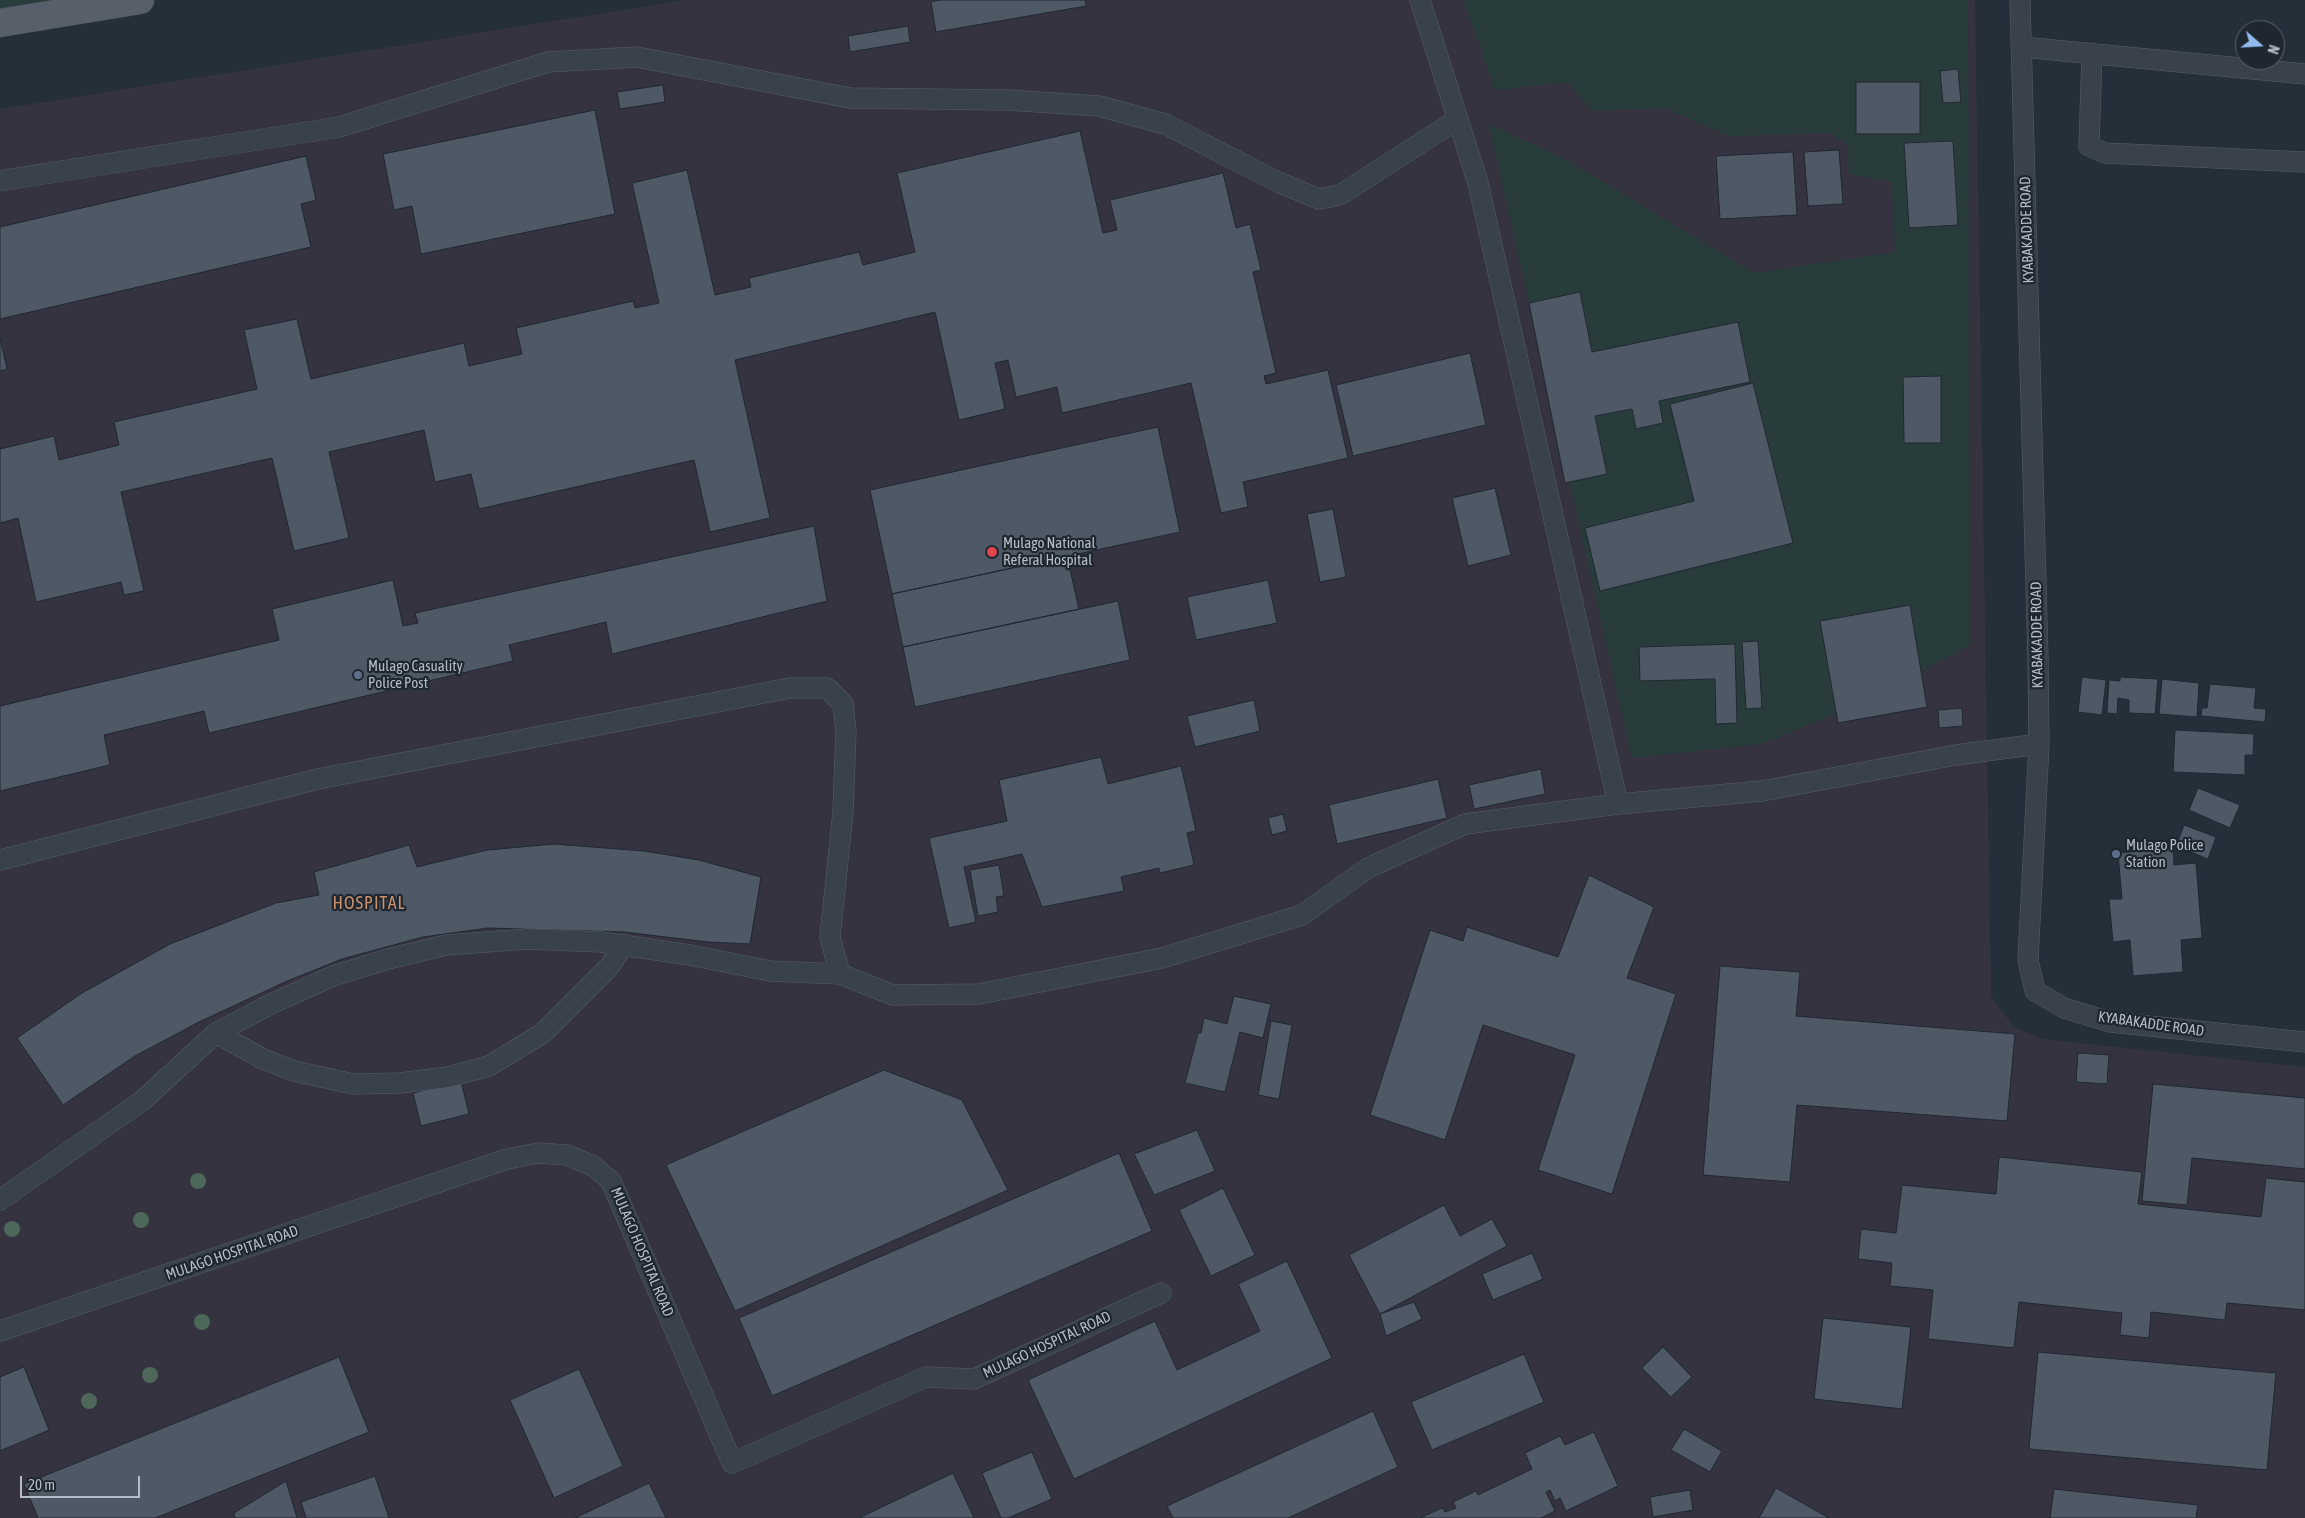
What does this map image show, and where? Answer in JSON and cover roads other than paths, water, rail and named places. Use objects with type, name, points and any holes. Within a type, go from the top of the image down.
[{"type":"main road","points":[[0,23],[140,0]]},
{"type":"lane","points":[[1420,0],[1478,183],[1618,804]]},
{"type":"lane","name":"KYABAKADDE ROAD","points":[[2020,0],[2039,744],[2028,960],[2035,991],[2064,1008],[2110,1022],[2305,1042]]},
{"type":"lane","points":[[2022,47],[2305,74]]},
{"type":"lane","points":[[2092,53],[2089,146],[2105,153],[2305,162]]},
{"type":"lane","points":[[0,181],[339,127],[548,62],[637,57],[850,98],[1007,100],[1099,106],[1166,124],[1278,182],[1319,199],[1340,195],[1458,119]]},
{"type":"lane","points":[[0,860],[318,779],[790,688],[827,688],[843,704],[846,731],[843,812],[830,936],[840,974]]},
{"type":"lane","points":[[0,1200],[142,1101],[216,1033],[273,1003],[333,976],[388,959],[446,945],[527,940],[624,944],[770,971],[840,974],[893,994],[979,994],[1162,958],[1302,915],[1368,868],[1465,824],[1618,804],[1762,790],[1956,755],[2039,744]]},
{"type":"lane","points":[[216,1033],[294,1072],[353,1084],[400,1083],[448,1077],[489,1066],[543,1033],[610,966],[624,944]]},
{"type":"lane","name":"MULAGO HOSPITAL ROAD","points":[[0,1331],[498,1162],[538,1153],[567,1155],[593,1166],[611,1181],[732,1463],[926,1377],[974,1379],[1161,1292]]},
{"type":"place","name":"Mulago National Referal Hospital","points":[[992,552]]},
{"type":"place","name":"Mulago Casuality Police Post","points":[[358,675]]},
{"type":"place","name":"Mulago Police Station","points":[[2116,854]]},
{"type":"district","name":"HOSPITAL","points":[[369,903]]}]
